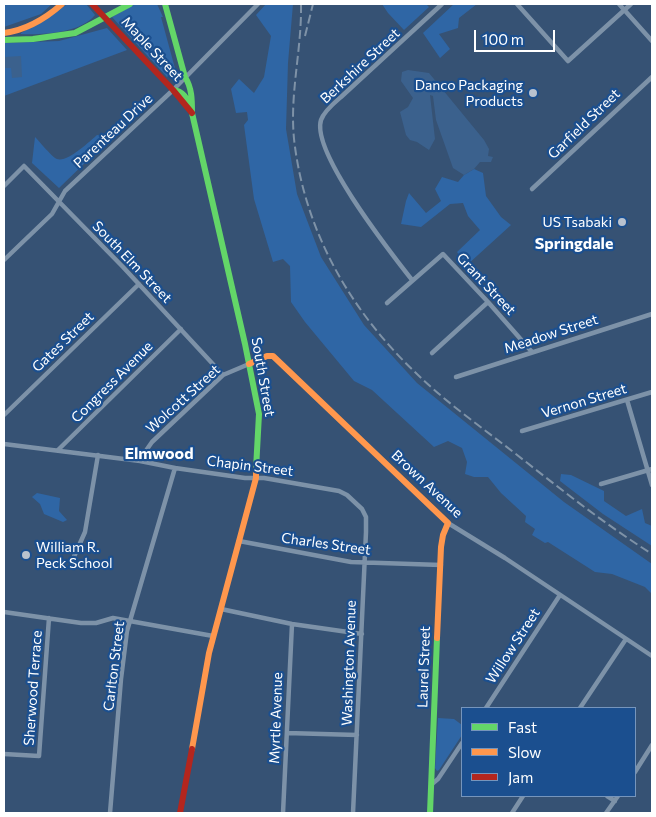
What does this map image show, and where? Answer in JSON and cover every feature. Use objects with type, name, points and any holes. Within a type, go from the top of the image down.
[{"type":"main road","points":[[4,33],[33,25],[62,4]]},
{"type":"main road","name":"Maple Street","points":[[92,4],[173,90],[179,90],[183,93],[189,101],[192,113]]},
{"type":"main road","points":[[4,40],[33,39],[75,33],[130,4]]},
{"type":"main road","name":"South Street","points":[[165,4],[192,98],[192,113],[249,364],[258,414],[256,478],[202,686],[180,813]]},
{"type":"main road","name":"Brown Avenue","points":[[249,364],[267,356],[273,356],[448,523]]},
{"type":"main road","name":"Laurel Street","points":[[430,813],[442,539],[448,523]]},
{"type":"street","points":[[186,77],[258,4]]},
{"type":"street","name":"Berkshire Street","points":[[412,280],[377,235],[340,178],[320,135],[321,120],[341,97],[442,4]]},
{"type":"street","points":[[517,4],[568,61],[631,4]]},
{"type":"street","points":[[618,4],[652,41]]},
{"type":"street","name":"Parenteau Drive","points":[[4,260],[52,214],[69,188],[186,77]]},
{"type":"street","name":"Garfield Street","points":[[532,189],[652,77]]},
{"type":"street","name":"South Elm Street","points":[[4,186],[24,166],[139,284],[223,375]]},
{"type":"street","name":"Grant Street","points":[[412,280],[443,254],[532,352]]},
{"type":"street","points":[[387,303],[412,280]]},
{"type":"street","name":"Gates Street","points":[[4,415],[139,284]]},
{"type":"street","points":[[432,353],[488,302]]},
{"type":"street","name":"Meadow Street","points":[[456,377],[652,314]]},
{"type":"street","name":"Congress Avenue","points":[[58,450],[181,329]]},
{"type":"street","name":"Wolcott Street","points":[[142,461],[145,452],[152,442],[223,375],[249,364]]},
{"type":"street","name":"Vernon Street","points":[[522,432],[652,392]]},
{"type":"street","points":[[627,400],[650,470],[652,485]]},
{"type":"street","name":"Chapin Street","points":[[4,444],[142,461],[175,468],[245,478],[264,478],[340,490],[351,498],[365,514]]},
{"type":"street","points":[[72,559],[85,532],[98,455]]},
{"type":"street","name":"Carlton Street","points":[[110,813],[121,679],[127,631],[175,468]]},
{"type":"street","points":[[601,484],[650,470]]},
{"type":"street","name":"Washington Avenue","points":[[353,813],[362,634],[365,514]]},
{"type":"street","name":"Brown Avenue","points":[[448,523],[505,558],[652,656]]},
{"type":"street","name":"Charles Street","points":[[239,541],[351,562],[441,565]]},
{"type":"street","name":"Willow Street","points":[[487,707],[560,595]]},
{"type":"street","points":[[221,609],[292,624],[362,634]]},
{"type":"street","points":[[4,612],[81,623],[96,623],[113,618],[214,636]]},
{"type":"street","name":"Sherwood Terrace","points":[[4,754],[39,756],[49,618]]},
{"type":"street","name":"Myrtle Avenue","points":[[283,813],[292,624]]},
{"type":"street","points":[[581,707],[626,639]]},
{"type":"street","points":[[286,733],[357,735]]},
{"type":"street","points":[[432,784],[461,745]]},
{"type":"street","points":[[636,770],[652,745]]},
{"type":"street","points":[[512,813],[522,797]]},
{"type":"street","points":[[609,797],[615,801]]},
{"type":"street","points":[[606,813],[617,797]]},
{"type":"shaded area","points":[[4,4],[52,4],[41,14],[4,27]]},
{"type":"shaded area","points":[[67,4],[86,4],[95,15],[80,26],[61,32],[21,34],[57,12]]},
{"type":"shaded area","points":[[135,4],[157,4],[163,17],[161,17],[176,72],[174,79],[169,75],[167,77],[112,17]]},
{"type":"shaded area","points":[[266,4],[293,4],[288,63],[286,129],[297,194],[321,257],[364,325],[417,383],[564,502],[652,564],[652,594],[645,587],[612,574],[595,572],[548,542],[545,543],[532,535],[535,529],[525,522],[526,516],[501,493],[488,477],[474,477],[465,474],[467,462],[462,448],[448,441],[434,447],[372,390],[354,381],[305,322],[291,302],[290,266],[283,259],[273,262],[254,199],[244,125],[248,120],[247,112],[236,113],[231,89],[239,79],[254,93],[264,77],[271,36],[256,15]]},
{"type":"shaded area","points":[[382,4],[426,4],[429,7],[404,30]]},
{"type":"shaded area","points":[[454,4],[477,4],[459,18],[458,28],[439,34],[450,49],[440,58],[423,33]]},
{"type":"shaded area","points":[[107,28],[127,50],[4,96],[4,43],[59,41]]},
{"type":"shaded area","points":[[21,56],[22,77],[12,78],[11,68],[4,68],[4,57]]},
{"type":"shaded area","points":[[408,70],[429,73],[484,140],[489,149],[488,156],[493,157],[491,162],[480,162],[474,169],[464,175],[453,168],[436,120],[433,96],[430,95],[435,139],[429,150],[410,140],[406,135],[400,112],[408,107],[413,98],[401,81],[402,72]]},
{"type":"shaded area","points":[[119,130],[59,188],[32,163],[35,137],[52,155],[57,159],[61,159],[78,151],[97,135],[106,136]]},
{"type":"shaded area","points":[[474,169],[483,173],[486,196],[501,217],[511,225],[467,265],[457,252],[480,230],[468,216],[463,203],[450,204],[421,227],[401,224],[409,193],[426,213],[441,201],[435,189],[442,177],[458,182],[464,175]]},
{"type":"shaded area","points":[[561,474],[571,475],[604,491],[604,501],[626,516],[642,509],[645,523],[652,526],[652,546],[603,514],[560,481]]},
{"type":"shaded area","points":[[37,493],[60,498],[59,511],[67,520],[63,522],[44,514],[40,504],[32,497]]},
{"type":"shaded area","points":[[438,718],[454,719],[461,724],[461,737],[439,770],[437,771],[435,768]]},
{"type":"railway","points":[[301,4],[300,40],[293,111],[295,147],[301,180],[310,212],[322,242],[354,300],[395,351],[441,395],[581,504],[652,554]]},
{"type":"railway","points":[[305,36],[313,4]]},
{"type":"traffic: fast","points":[[4,40],[33,39],[75,33],[130,4]]},
{"type":"traffic: fast","points":[[165,4],[190,90],[192,113],[245,344],[259,414],[256,469]]},
{"type":"traffic: fast","points":[[173,90],[184,96],[190,107]]},
{"type":"traffic: fast","points":[[430,813],[437,638]]},
{"type":"traffic: slow","points":[[4,33],[12,32],[35,23],[62,4]]},
{"type":"traffic: slow","points":[[249,364],[267,356],[273,356],[448,523],[441,547],[437,638]]},
{"type":"traffic: slow","points":[[192,749],[209,653],[256,478],[256,469]]},
{"type":"traffic: jam","points":[[92,4],[173,90],[192,113]]},
{"type":"traffic: jam","points":[[180,813],[192,749]]},
{"type":"place","name":"Danco Packaging Products","points":[[533,93]]},
{"type":"place","name":"US Tsabaki","points":[[622,222]]},
{"type":"place","name":"William R. Peck School","points":[[26,555]]},
{"type":"district","name":"Springdale","points":[[574,244]]},
{"type":"district","name":"Elmwood","points":[[159,454]]}]
